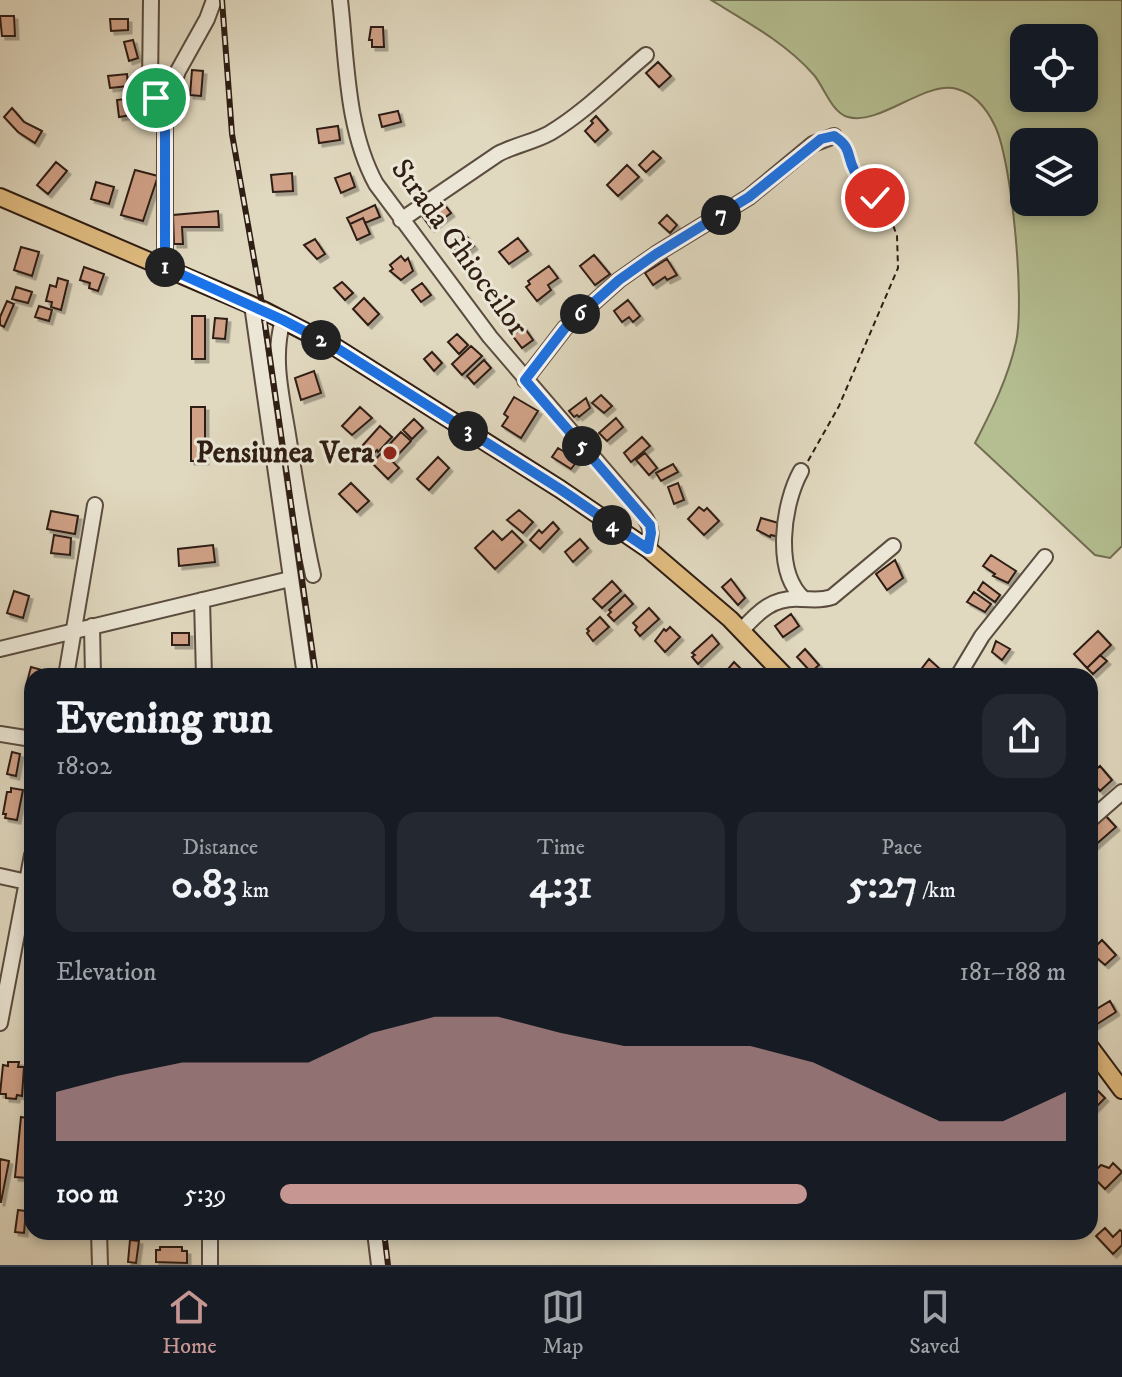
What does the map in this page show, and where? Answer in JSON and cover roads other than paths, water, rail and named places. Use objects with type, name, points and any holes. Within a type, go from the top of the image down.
[{"type":"main road","points":[[0,197],[252,305],[407,391],[648,549],[698,590],[777,668]]},
{"type":"main road","points":[[1098,1058],[1122,1090]]},
{"type":"street","points":[[151,0],[150,86],[165,108]]},
{"type":"street","points":[[165,267],[165,108],[178,71],[214,0]]},
{"type":"street","name":"Strada Ghioceilor","points":[[340,0],[359,148],[376,184],[525,380],[650,525],[648,549]]},
{"type":"street","points":[[401,220],[498,154],[545,135],[570,120],[646,55]]},
{"type":"street","name":"Strada Ghioceilor","points":[[525,380],[565,328],[619,280],[749,197],[813,144],[834,136]]},
{"type":"street","points":[[252,305],[304,668]]},
{"type":"street","points":[[283,320],[276,353],[300,514],[313,575]]},
{"type":"street","points":[[801,471],[790,498],[784,550],[791,586],[804,599]]},
{"type":"street","points":[[68,668],[95,505]]},
{"type":"street","points":[[771,603],[832,597],[893,546]]},
{"type":"street","points":[[963,668],[982,636],[1045,557]]},
{"type":"street","points":[[741,631],[771,603],[784,585],[787,572]]},
{"type":"street","points":[[0,649],[290,579]]},
{"type":"street","points":[[202,600],[204,668]]},
{"type":"street","points":[[92,626],[93,668]]},
{"type":"street","points":[[0,734],[24,738]]},
{"type":"street","points":[[1098,813],[1122,792]]},
{"type":"street","points":[[0,876],[24,881]]},
{"type":"street","points":[[1,1014],[24,897]]},
{"type":"street","points":[[99,1240],[100,1265]]},
{"type":"street","points":[[210,1240],[210,1265]]},
{"type":"street","points":[[376,1240],[379,1265]]},
{"type":"railway","points":[[222,0],[232,134],[263,310],[315,668]]},
{"type":"railway","points":[[385,1240],[388,1265]]},
{"type":"place","name":"Pensiunea Vera","points":[[390,453]]}]
